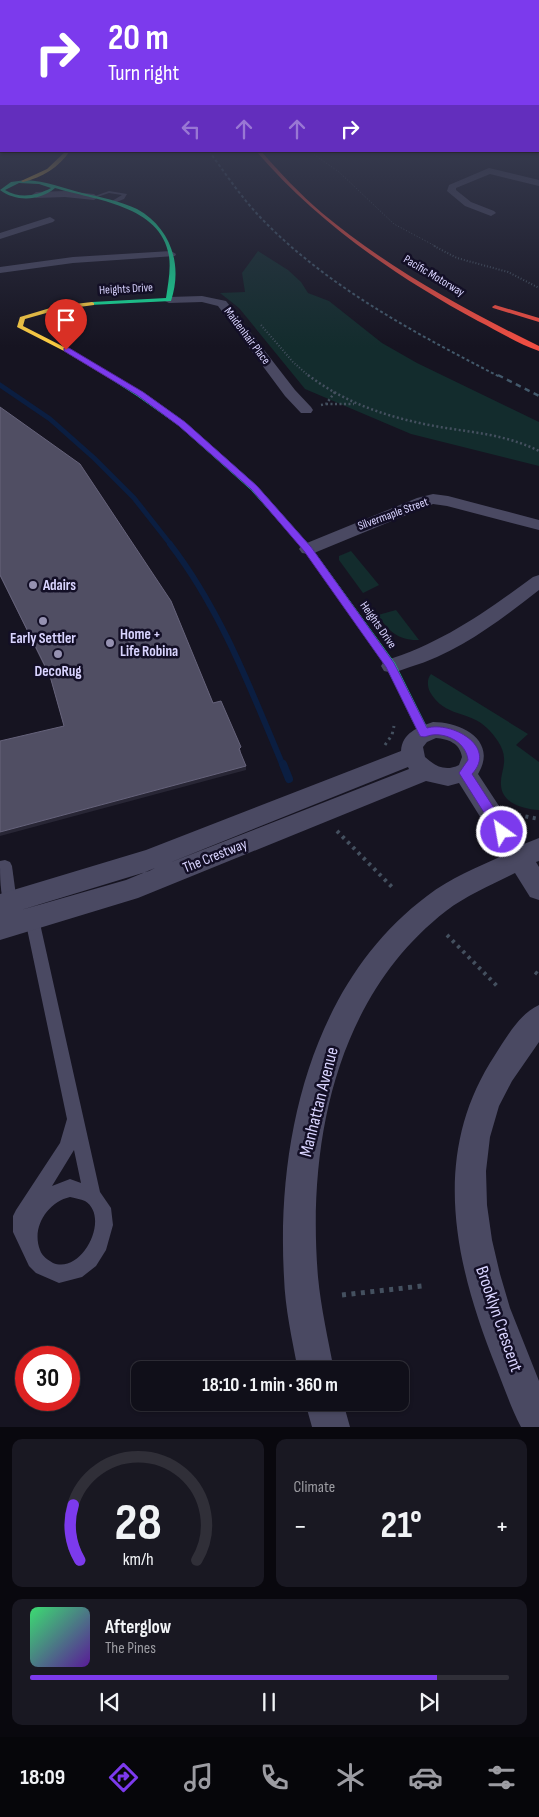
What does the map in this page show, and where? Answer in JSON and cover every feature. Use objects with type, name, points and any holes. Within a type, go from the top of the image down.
[{"type":"main road","points":[[137,214],[146,218],[161,233],[172,254]]},
{"type":"main road","name":"Pacific Motorway","points":[[320,214],[365,250],[429,290],[536,348]]},
{"type":"main road","name":"Heights Drive","points":[[172,254],[169,300],[84,305],[35,313],[22,318],[20,327],[96,366],[140,394],[182,424],[254,488],[308,549],[390,666],[424,733]]},
{"type":"main road","name":"Pacific Motorway","points":[[482,300],[539,329]]},
{"type":"main road","points":[[495,307],[539,320]]},
{"type":"main road","points":[[536,348],[539,360]]},
{"type":"street","points":[[0,236],[50,220]]},
{"type":"street","points":[[0,270],[73,260],[172,254]]},
{"type":"street","name":"Maidenhair Place","points":[[169,300],[202,299],[222,303],[290,393],[306,410]]},
{"type":"street","name":"Silvermaple Street","points":[[308,549],[412,504],[433,499],[448,501],[539,525]]},
{"type":"street","points":[[390,666],[443,648],[498,614],[539,581]]},
{"type":"street","points":[[433,730],[448,732],[462,738],[469,744],[473,752],[474,760],[471,767],[465,773],[456,777],[446,778],[419,764],[411,747],[416,739],[424,733],[433,730]]},
{"type":"street","name":"The Crestway","points":[[5,904],[149,860],[419,764]]},
{"type":"street","name":"The Crestway","points":[[0,928],[129,890],[419,764]]},
{"type":"street","points":[[465,773],[530,854],[539,889]]},
{"type":"street","name":"Manhattan Avenue","points":[[315,1361],[302,1277],[300,1213],[311,1122],[324,1067],[340,1025],[382,958],[410,927],[438,903],[530,854]]},
{"type":"street","name":"Brooklyn Crescent","points":[[539,1019],[500,1071],[484,1106],[472,1154],[471,1190],[472,1218],[486,1291],[503,1341],[539,1422]]},
{"type":"street","points":[[327,1411],[331,1427]]},
{"type":"lane","points":[[0,867],[5,866],[5,904]]},
{"type":"lane","points":[[32,919],[92,1195]]},
{"type":"lane","points":[[30,1247],[29,1234],[38,1208],[47,1198],[58,1191],[70,1188],[82,1190],[92,1195],[100,1205],[104,1218],[104,1232],[99,1247],[90,1259],[78,1269],[66,1273],[54,1273],[43,1268],[35,1259],[22,1232],[22,1216],[66,1147],[72,1135],[75,1119]]},
{"type":"path","points":[[383,214],[394,224],[457,258],[508,272],[539,288]]},
{"type":"path","points":[[259,322],[306,374],[357,404],[388,415],[434,426],[504,437],[528,444],[539,451]]},
{"type":"path","points":[[326,404],[357,404]]},
{"type":"path","points":[[381,749],[392,735],[395,717]]},
{"type":"path","points":[[337,831],[392,888]]},
{"type":"path","points":[[447,935],[499,988]]},
{"type":"path","points":[[342,1295],[422,1286]]},
{"type":"green space","points":[[258,251],[288,270],[301,282],[308,293],[329,301],[382,343],[417,363],[539,422],[539,466],[411,434],[305,389],[239,308],[220,293],[245,292],[242,273]]},
{"type":"green space","points":[[351,551],[379,585],[363,593],[339,560],[339,556]]},
{"type":"green space","points":[[396,610],[419,640],[406,639],[395,634],[378,615]]},
{"type":"green space","points":[[431,674],[528,734],[516,745],[539,762],[539,810],[521,807],[505,797],[501,785],[504,754],[498,742],[480,722],[450,710],[436,700],[428,687],[428,680]]},
{"type":"building","name":"Home + Life Robina","points":[[0,407],[80,464],[171,601],[213,703],[221,701],[241,747],[239,749],[246,766],[0,832],[0,741],[64,726],[50,676],[0,575]]},
{"type":"waterway","points":[[0,385],[50,419],[94,458],[134,498],[171,545]]},
{"type":"waterway","points":[[170,544],[188,569],[220,623],[247,680],[283,766]]},
{"type":"waterway","points":[[283,764],[289,779]]},
{"type":"railway","points":[[257,214],[286,242],[343,287],[404,325],[500,377]]},
{"type":"railway","points":[[498,375],[539,396]]},
{"type":"traffic: fast","points":[[92,304],[169,300],[172,262],[169,247],[160,231],[140,214]]},
{"type":"traffic: fast","points":[[114,379],[140,394],[182,424],[254,488],[308,549],[391,666],[424,733]]},
{"type":"traffic: slow","points":[[92,304],[57,308],[22,318],[20,327],[66,350],[114,379]]},
{"type":"traffic: jam","points":[[321,214],[353,240],[424,288],[539,349]]},
{"type":"traffic: jam","points":[[495,307],[539,320]]},
{"type":"place","name":"Adairs","points":[[33,585]]},
{"type":"place","name":"Early Settler","points":[[43,621]]},
{"type":"place","name":"Home + Life Robina","points":[[110,643]]},
{"type":"place","name":"DecoRug","points":[[58,654]]},
{"type":"route","points":[[66,350],[96,366],[140,394],[182,424],[254,488],[308,549],[390,666],[424,733],[433,730],[443,730],[453,733],[469,744],[474,760],[471,767],[465,773],[502,832]]}]
